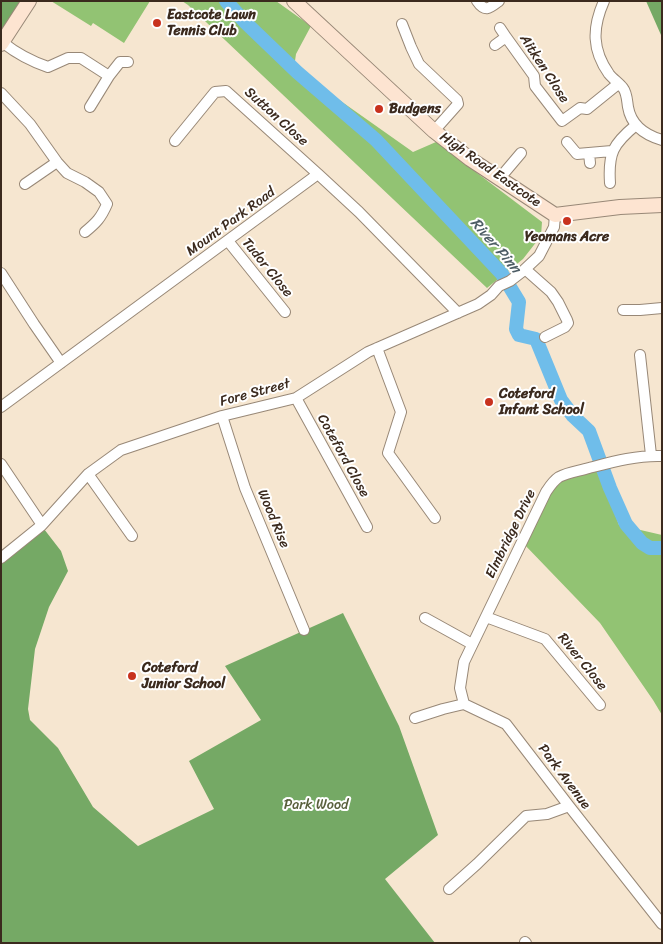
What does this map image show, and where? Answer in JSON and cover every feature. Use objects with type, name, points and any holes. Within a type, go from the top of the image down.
[{"type":"main road","points":[[2,43],[28,1]]},
{"type":"main road","name":"High Road Eastcote","points":[[294,1],[434,131],[470,159],[555,215]]},
{"type":"main road","points":[[555,215],[613,208],[662,205]]},
{"type":"street","points":[[477,1],[480,6],[486,9],[499,1]]},
{"type":"street","points":[[604,1],[596,22],[595,32],[599,57],[618,84],[623,88],[628,110],[636,126],[653,137],[662,140]]},
{"type":"street","points":[[402,24],[419,64],[458,100],[458,104],[434,131]]},
{"type":"street","points":[[500,28],[506,38]]},
{"type":"street","name":"Aitken Close","points":[[495,45],[506,38],[534,76],[535,86],[562,121],[580,108],[587,108],[618,84]]},
{"type":"street","points":[[2,43],[21,56],[48,67],[68,58],[81,58],[109,76]]},
{"type":"street","points":[[90,107],[120,62],[128,62]]},
{"type":"street","name":"Sutton Close","points":[[174,141],[216,92],[226,91],[318,174]]},
{"type":"street","points":[[1,93],[30,124],[67,173],[99,192],[107,204],[103,215],[96,224],[85,232]]},
{"type":"street","points":[[610,183],[612,151],[620,140],[636,126]]},
{"type":"street","points":[[567,142],[577,154],[590,158],[612,151]]},
{"type":"street","points":[[499,179],[521,153]]},
{"type":"street","points":[[25,184],[57,162]]},
{"type":"street","points":[[318,174],[359,212],[458,313]]},
{"type":"street","name":"Mount Park Road","points":[[1,407],[318,174]]},
{"type":"street","name":"Fore Street","points":[[1,558],[42,525],[88,474],[121,450],[222,416],[296,398],[368,352],[478,304],[491,295],[499,286],[507,284],[539,256],[554,227],[555,215]]},
{"type":"street","name":"Tudor Close","points":[[228,241],[285,312]]},
{"type":"street","points":[[525,269],[551,292],[568,323],[565,327],[545,337]]},
{"type":"street","points":[[1,272],[61,363]]},
{"type":"street","points":[[623,310],[662,308]]},
{"type":"street","points":[[377,348],[401,412],[388,453],[435,518]]},
{"type":"street","points":[[640,355],[656,456]]},
{"type":"street","name":"Coteford Close","points":[[296,398],[367,527]]},
{"type":"street","name":"Wood Rise","points":[[222,416],[245,488],[304,630]]},
{"type":"street","name":"Elmbridge Drive","points":[[464,704],[460,688],[464,662],[546,492],[553,482],[558,478],[586,469],[656,456]]},
{"type":"street","points":[[1,464],[42,525]]},
{"type":"street","points":[[88,474],[132,536]]},
{"type":"street","name":"River Close","points":[[486,617],[545,639],[600,705]]},
{"type":"street","points":[[425,618],[472,644]]},
{"type":"street","points":[[415,718],[464,704]]},
{"type":"street","name":"Park Avenue","points":[[464,704],[506,724],[662,924]]},
{"type":"street","points":[[449,889],[526,816],[547,814],[569,806]]},
{"type":"green space","points":[[1,1],[24,1],[1,35]]},
{"type":"green space","points":[[51,1],[150,1],[124,43],[93,23],[91,26]]},
{"type":"green space","points":[[182,1],[276,1],[311,26],[296,54],[294,68],[413,152],[436,142],[542,222],[541,236],[523,259],[487,288]]},
{"type":"green space","points":[[646,1],[662,1],[662,37],[661,35]]},
{"type":"green space","points":[[597,466],[619,525],[662,535],[662,715],[600,623],[522,542],[553,482]]},
{"type":"green space","name":"Park Wood","points":[[44,529],[61,551],[68,571],[49,607],[35,649],[28,709],[30,720],[58,748],[93,807],[138,846],[214,809],[189,761],[261,720],[225,666],[343,613],[399,726],[438,835],[385,879],[435,943],[1,943],[1,564]]},
{"type":"waterway","name":"River Pinn","points":[[226,1],[297,72],[376,140],[502,274],[519,302],[516,329],[519,335],[536,339],[561,400],[573,416],[589,431],[610,488],[626,524],[642,543],[650,548],[662,548]]},
{"type":"place","name":"Eastcote Lawn Tennis Club","points":[[157,23]]},
{"type":"place","name":"Budgens","points":[[379,109]]},
{"type":"place","name":"Yeomans Acre","points":[[567,221]]},
{"type":"place","name":"Coteford Infant School","points":[[489,402]]},
{"type":"place","name":"Coteford Junior School","points":[[132,676]]}]
